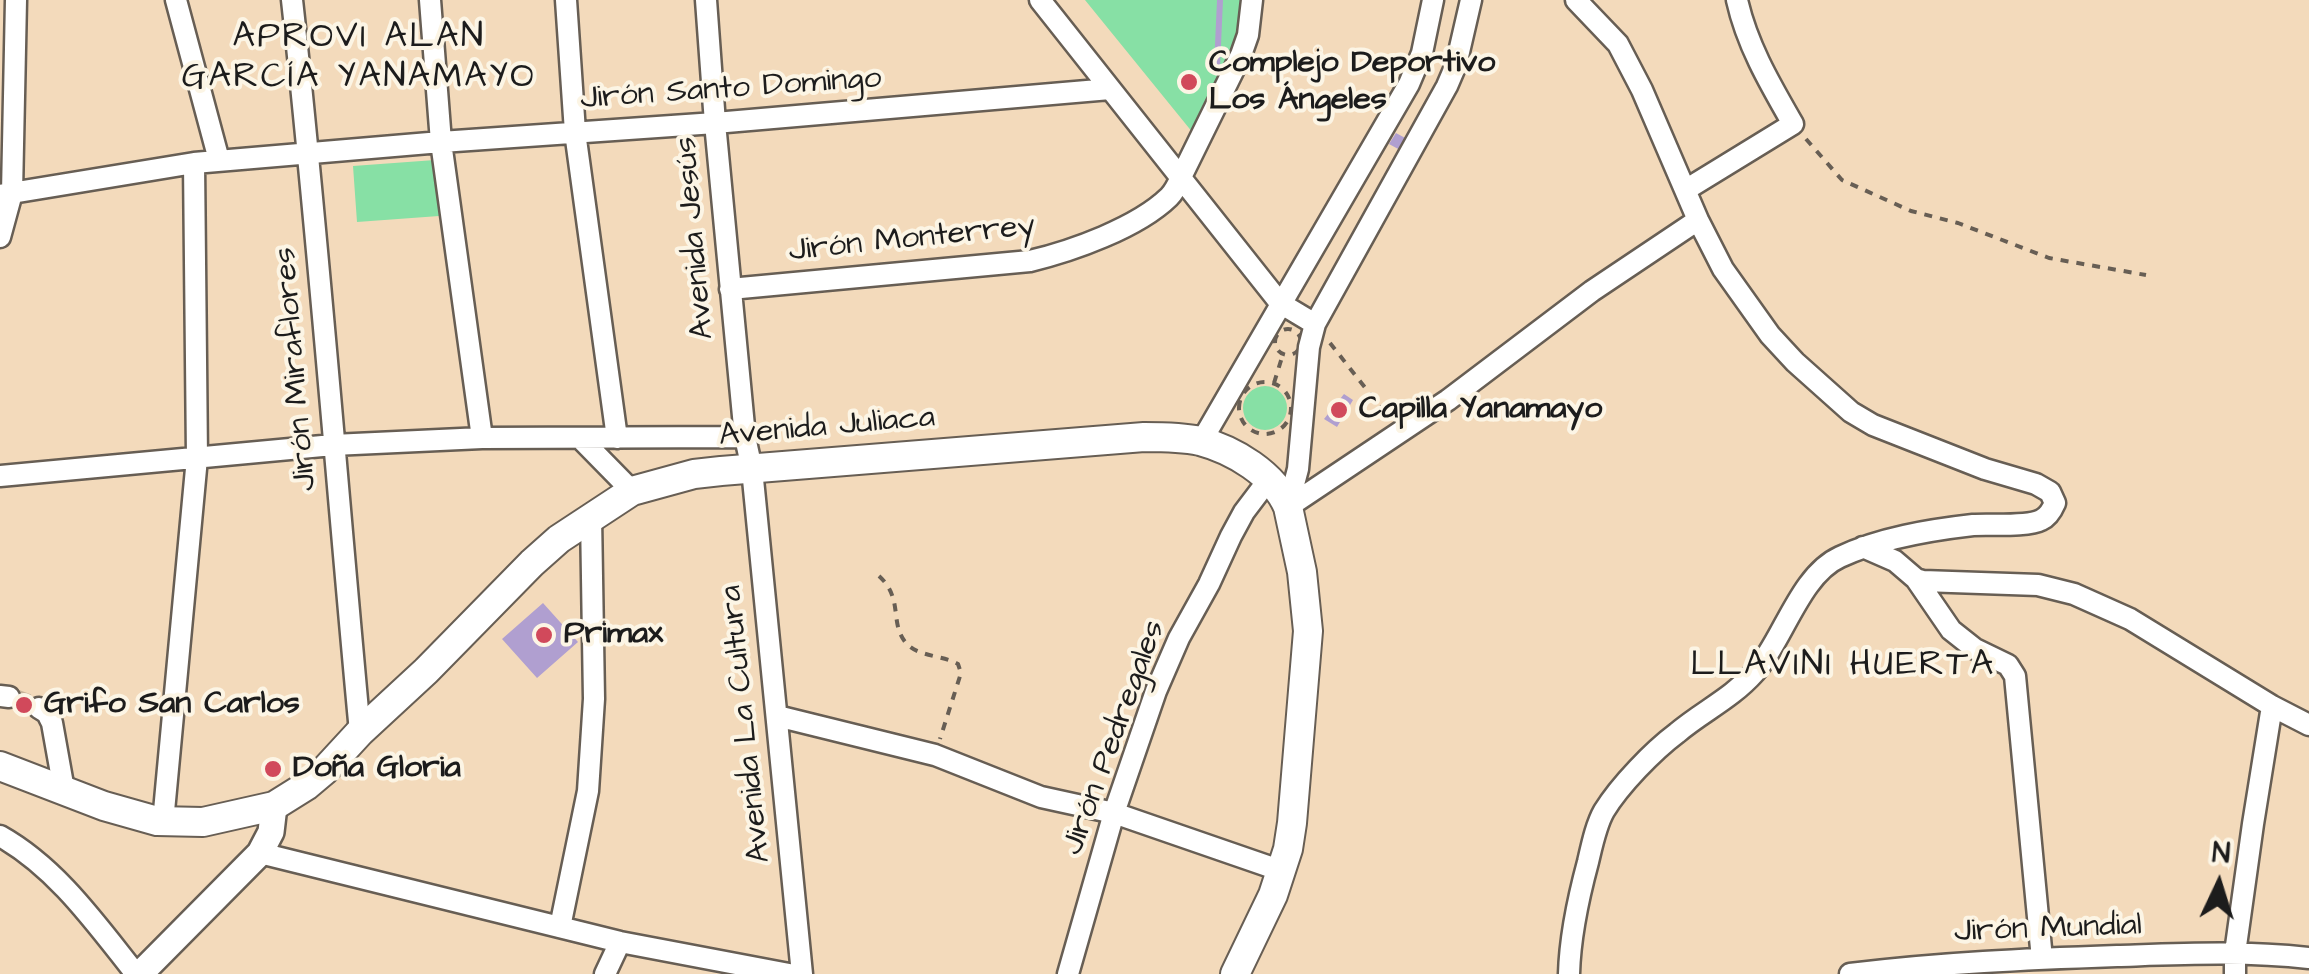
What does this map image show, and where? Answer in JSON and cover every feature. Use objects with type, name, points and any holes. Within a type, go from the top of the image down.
[{"type":"highway","name":"Avenida Juliaca","points":[[0,766],[132,816],[163,822],[203,822],[274,806],[325,770],[559,538],[632,491],[694,474],[1144,437],[1200,442],[1237,457],[1282,493],[1302,572],[1308,631],[1292,823],[1282,871],[1235,974]]},
{"type":"main road","points":[[138,974],[260,853],[271,832],[274,806]]},
{"type":"street","points":[[0,237],[6,194],[16,0]]},
{"type":"street","points":[[176,0],[219,160]]},
{"type":"street","name":"Jirón Miraflores","points":[[292,0],[360,732]]},
{"type":"street","points":[[430,0],[441,142],[482,438]]},
{"type":"street","points":[[566,0],[574,132],[617,438]]},
{"type":"street","name":"Avenida Jesús","points":[[706,0],[730,290],[745,437],[752,469]]},
{"type":"street","points":[[1040,0],[1280,304],[1315,324]]},
{"type":"street","name":"Jirón Monterrey","points":[[730,290],[1009,264],[1054,255],[1110,234],[1139,218],[1171,196],[1181,177],[1241,55],[1252,0]]},
{"type":"street","points":[[1200,442],[1417,69],[1432,0]]},
{"type":"street","points":[[1288,506],[1298,468],[1309,347],[1315,324],[1447,86],[1471,0]]},
{"type":"street","points":[[1569,974],[1576,907],[1603,813],[1676,733],[1734,694],[1758,670],[1816,577],[1834,559],[1863,547],[1945,529],[2043,520],[2055,503],[2050,492],[2036,484],[1896,435],[1851,412],[1770,335],[1723,269],[1618,44],[1576,0]]},
{"type":"street","points":[[1687,189],[1794,124],[1755,54],[1737,0]]},
{"type":"street","name":"Jirón Santo Domingo","points":[[6,194],[194,162],[1110,89]]},
{"type":"street","points":[[163,822],[197,458],[194,162]]},
{"type":"street","points":[[1288,506],[1401,433],[1592,292],[1698,220]]},
{"type":"street","points":[[0,476],[333,444],[482,438],[745,437]]},
{"type":"street","points":[[581,439],[632,491]]},
{"type":"street","name":"Avenida La Cultura","points":[[752,469],[802,974]]},
{"type":"street","name":"Jirón Pedregales","points":[[1068,974],[1114,813],[1156,691],[1237,524],[1268,479]]},
{"type":"street","points":[[560,927],[588,792],[594,699],[591,516]]},
{"type":"street","points":[[1863,547],[1896,561],[1916,578],[1951,630],[1975,649],[2008,665],[2015,676],[2042,959]]},
{"type":"street","points":[[1916,578],[2038,585],[2074,594],[2130,620],[2309,726]]},
{"type":"street","points":[[2235,963],[2272,706]]},
{"type":"street","points":[[39,708],[52,723],[64,790]]},
{"type":"street","points":[[777,716],[934,755],[1041,796],[1114,813],[1282,871]]},
{"type":"street","points":[[0,836],[16,845],[72,895],[138,974]]},
{"type":"street","points":[[260,853],[620,942],[789,974]]},
{"type":"street","points":[[606,974],[620,942]]},
{"type":"street","name":"Jirón Mundial","points":[[1850,974],[1910,966],[2042,959],[2235,963],[2309,958]]},
{"type":"path","points":[[1794,124],[1842,180],[1911,211],[1958,223],[2048,258],[2146,275]]},
{"type":"path","points":[[1315,324],[1401,433]]},
{"type":"path","points":[[1290,330],[1298,334],[1300,346],[1292,354],[1283,354],[1277,350],[1275,340],[1282,331],[1290,330]]},
{"type":"path","points":[[1274,384],[1283,354]]},
{"type":"path","points":[[1274,384],[1286,394],[1290,416],[1281,429],[1258,434],[1244,424],[1240,400],[1250,387],[1274,384]]},
{"type":"path","points":[[879,576],[890,586],[900,632],[907,644],[918,651],[949,658],[962,672],[934,755]]},
{"type":"green space","name":"Complejo Deportivo Los Ángeles","points":[[1085,0],[1257,0],[1193,133]]},
{"type":"green space","points":[[435,160],[439,216],[357,222],[353,166]]},
{"type":"green space","points":[[1265,386],[1281,392],[1287,408],[1281,424],[1265,430],[1249,424],[1243,408],[1249,392]]},
{"type":"building","points":[[1217,0],[1223,0],[1220,67],[1214,67]]},
{"type":"building","points":[[1396,133],[1407,139],[1400,150],[1389,144]]},
{"type":"building","name":"Capilla Yanamayo","points":[[1344,394],[1353,400],[1337,427],[1324,419]]},
{"type":"building","points":[[543,603],[578,642],[537,678],[502,639]]},
{"type":"building","points":[[11,691],[41,702],[36,715],[6,704]]},
{"type":"tunnel","points":[[9,697],[39,708]]},
{"type":"place","name":"Complejo Deportivo Los Ángeles","points":[[1189,82]]},
{"type":"place","name":"Capilla Yanamayo","points":[[1339,410]]},
{"type":"place","name":"Primax","points":[[544,635]]},
{"type":"place","name":"Grifo San Carlos","points":[[24,705]]},
{"type":"place","name":"Doña Gloria","points":[[273,769]]},
{"type":"district","name":"APROVI ALAN GARCÍA YANAMAYO","points":[[359,59]]},
{"type":"district","name":"LLAVINI HUERTA","points":[[1843,667]]}]
